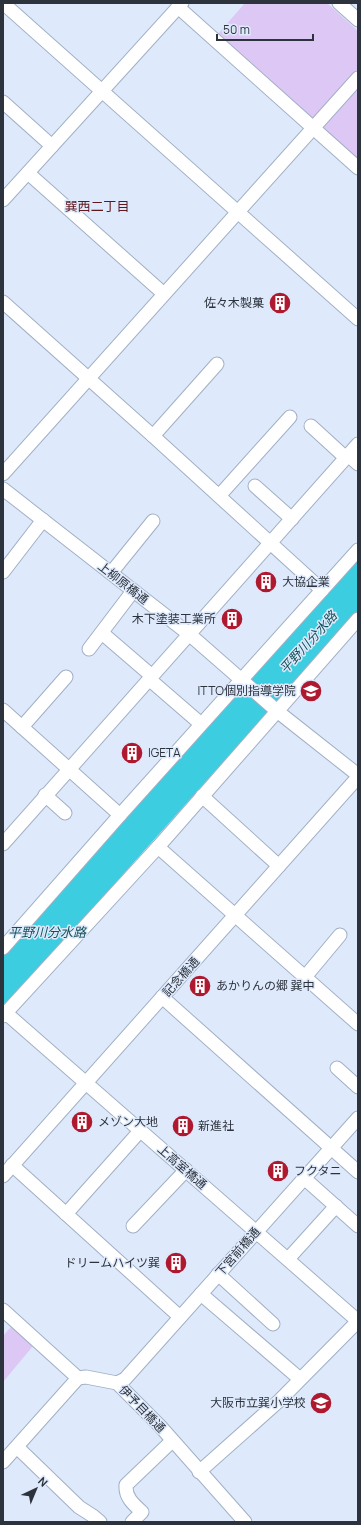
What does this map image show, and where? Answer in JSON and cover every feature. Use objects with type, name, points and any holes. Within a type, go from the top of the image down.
[{"type":"street","points":[[3,3],[358,319]]},
{"type":"street","points":[[339,3],[358,20]]},
{"type":"street","points":[[3,200],[180,5],[358,168]]},
{"type":"street","points":[[3,474],[358,78]]},
{"type":"street","points":[[3,102],[52,146]]},
{"type":"street","points":[[28,173],[164,294]]},
{"type":"street","points":[[3,302],[322,590]]},
{"type":"street","points":[[153,436],[217,364]]},
{"type":"street","points":[[218,496],[290,417]]},
{"type":"street","points":[[311,426],[347,457],[358,464]]},
{"type":"street","points":[[3,844],[358,444]]},
{"type":"street","points":[[255,486],[292,519]]},
{"type":"street","name":"上柳原橋通","points":[[3,489],[189,634],[277,711]]},
{"type":"street","points":[[3,572],[43,520]]},
{"type":"street","points":[[111,573],[154,521]]},
{"type":"street","points":[[3,948],[201,724],[358,550]]},
{"type":"street","points":[[89,649],[133,591]]},
{"type":"street","points":[[4,1015],[158,847],[357,621]]},
{"type":"street","points":[[102,633],[201,724]]},
{"type":"street","points":[[22,727],[66,677]]},
{"type":"street","points":[[3,710],[120,815]]},
{"type":"street","points":[[277,711],[358,776]]},
{"type":"street","name":"記念橋通","points":[[3,1176],[236,916],[358,776]]},
{"type":"street","points":[[45,795],[66,814]]},
{"type":"street","points":[[202,796],[279,866]]},
{"type":"street","points":[[158,847],[358,1024]]},
{"type":"street","points":[[305,977],[340,935]]},
{"type":"street","points":[[162,997],[358,1172]]},
{"type":"street","name":"上高室橋通","points":[[4,1015],[186,1170],[358,1321]]},
{"type":"street","points":[[337,1068],[358,1087]]},
{"type":"street","name":"下宮前橋通","points":[[117,1383],[125,1380],[358,1118]]},
{"type":"street","points":[[66,1214],[140,1131]]},
{"type":"street","points":[[12,1166],[180,1317]]},
{"type":"street","points":[[133,1226],[186,1170]]},
{"type":"street","points":[[304,1178],[358,1226]]},
{"type":"street","points":[[288,1259],[336,1206]]},
{"type":"street","points":[[218,1274],[273,1324]]},
{"type":"street","points":[[201,1294],[300,1379]]},
{"type":"street","points":[[3,1310],[78,1378],[17,1447],[4,1459]]},
{"type":"street","points":[[200,1472],[280,1400],[358,1321]]},
{"type":"street","name":"伊予目橋通","points":[[78,1378],[86,1377],[117,1383],[160,1426],[242,1521]]},
{"type":"street","points":[[132,1522],[142,1512],[129,1500],[126,1492],[126,1485],[172,1441]]},
{"type":"street","points":[[17,1447],[79,1507],[100,1522]]},
{"type":"shaded area","points":[[245,3],[327,3],[358,31],[358,69],[313,120],[217,35]]},
{"type":"shaded area","points":[[358,86],[358,166],[318,130]]},
{"type":"shaded area","points":[[11,1327],[33,1346],[3,1382],[3,1336]]},
{"type":"water","name":"平野川分水路","points":[[358,558],[358,611],[3,1009],[3,955]]},
{"type":"place","name":"佐々木製菓","points":[[280,303]]},
{"type":"place","name":"大協企業","points":[[266,582]]},
{"type":"place","name":"木下塗装工業所","points":[[232,619]]},
{"type":"place","name":"ITTO個別指導学院","points":[[311,691]]},
{"type":"place","name":"IGETA","points":[[132,753]]},
{"type":"place","name":"あかりんの郷 巽中","points":[[200,986]]},
{"type":"place","name":"メゾン大地","points":[[82,1122]]},
{"type":"place","name":"新進社","points":[[183,1126]]},
{"type":"place","name":"フクタニ","points":[[278,1171]]},
{"type":"place","name":"ドリームハイツ巽","points":[[176,1263]]},
{"type":"place","name":"大阪市立巽小学校","points":[[321,1403]]},
{"type":"district","name":"巽西二丁目","points":[[97,206]]}]
